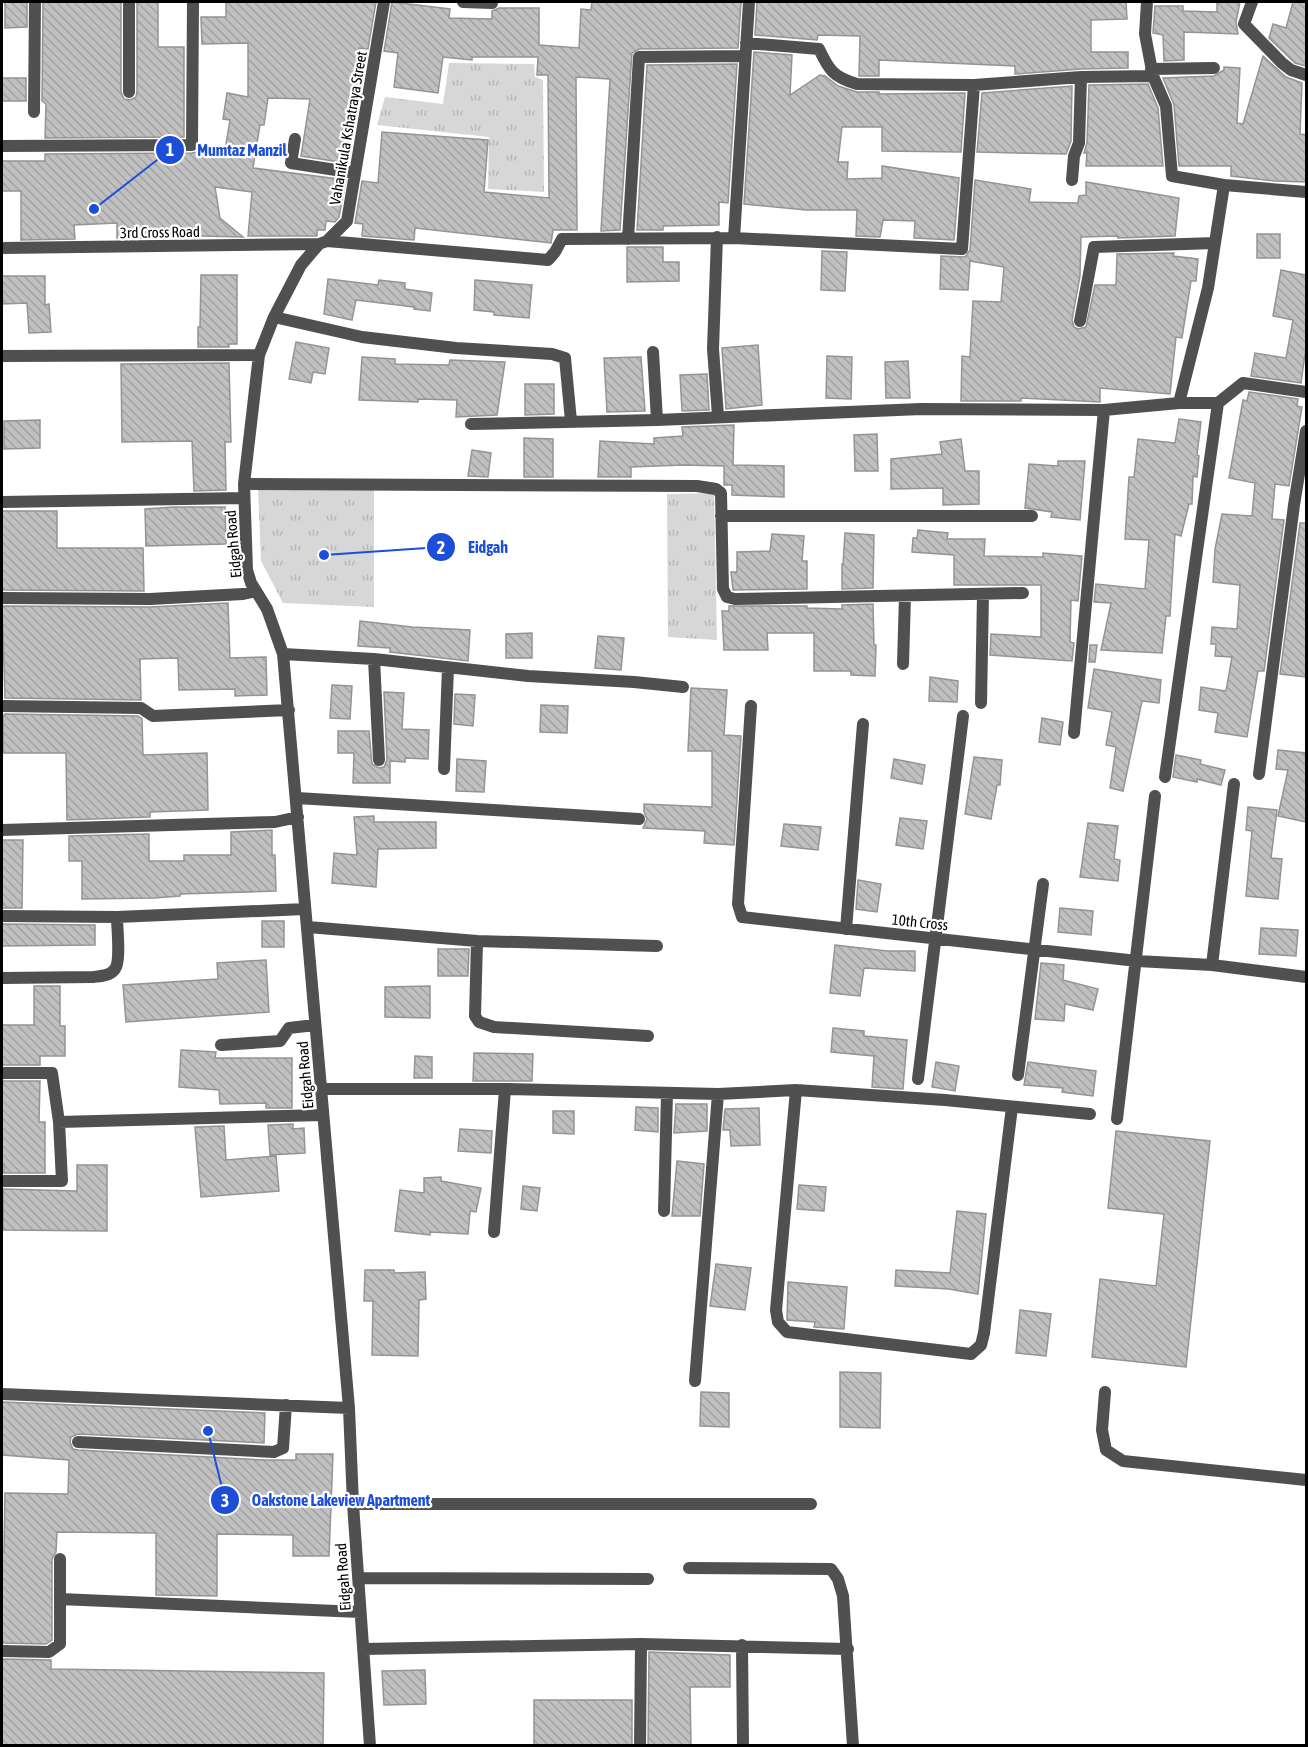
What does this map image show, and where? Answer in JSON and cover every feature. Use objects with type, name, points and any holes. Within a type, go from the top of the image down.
[{"type":"street","points":[[34,112],[35,2]]},
{"type":"street","points":[[129,2],[129,92]]},
{"type":"street","points":[[2,146],[192,145],[193,2]]},
{"type":"street","name":"Vahanikula Kshatraya Street","points":[[252,409],[259,355],[274,316],[301,265],[347,221],[384,2]]},
{"type":"street","points":[[463,2],[492,3]]},
{"type":"street","points":[[734,238],[749,2]]},
{"type":"street","points":[[1147,2],[1145,34],[1152,72],[1166,106],[1172,176],[1306,192]]},
{"type":"street","points":[[1252,2],[1244,24],[1282,63],[1291,70],[1306,75]]},
{"type":"street","points":[[974,85],[962,249],[717,237],[628,239],[639,57],[746,50],[819,49],[829,70],[842,80],[857,84],[974,85],[1214,68]]},
{"type":"street","points":[[1072,180],[1074,156],[1079,143],[1081,77]]},
{"type":"street","points":[[295,139],[291,163],[355,173]]},
{"type":"street","points":[[1179,403],[1208,288],[1224,184]]},
{"type":"street","points":[[717,237],[713,349],[718,416]]},
{"type":"street","name":"3rd Cross Road","points":[[2,248],[323,243],[548,260],[562,239],[628,239]]},
{"type":"street","points":[[1080,321],[1094,247],[1215,243]]},
{"type":"street","points":[[274,316],[362,337],[456,348],[552,354],[566,358],[572,421]]},
{"type":"street","points":[[653,352],[657,420]]},
{"type":"street","points":[[2,356],[259,355]]},
{"type":"street","points":[[471,424],[657,420],[921,409],[1104,410],[1179,403],[1218,403],[1243,383],[1306,392]]},
{"type":"street","points":[[1165,777],[1218,403]]},
{"type":"street","name":"Eidgah Road","points":[[252,409],[244,484],[247,570],[251,583],[267,609],[283,654],[289,710],[349,1408],[353,1503],[370,1746]]},
{"type":"street","points":[[1074,733],[1104,410]]},
{"type":"street","points":[[1259,774],[1294,505],[1306,431]]},
{"type":"street","points":[[244,484],[697,486],[716,489],[721,493],[723,589],[727,597],[735,599],[1023,593]]},
{"type":"street","points":[[2,502],[244,498]]},
{"type":"street","points":[[721,516],[1032,516]]},
{"type":"street","points":[[2,598],[150,599],[243,594],[256,591]]},
{"type":"street","points":[[981,703],[983,594]]},
{"type":"street","points":[[903,664],[905,596]]},
{"type":"street","points":[[283,654],[374,659],[528,676],[683,687]]},
{"type":"street","points":[[374,659],[379,760]]},
{"type":"street","points":[[444,769],[448,668]]},
{"type":"street","points":[[2,706],[141,708],[153,716],[289,710]]},
{"type":"street","name":"10th Cross","points":[[751,706],[738,904],[742,916],[1137,961],[1212,965],[1306,977]]},
{"type":"street","points":[[918,1079],[963,716]]},
{"type":"street","points":[[846,929],[862,724]]},
{"type":"street","points":[[1212,965],[1234,784]]},
{"type":"street","points":[[1117,1119],[1155,796]]},
{"type":"street","points":[[297,798],[639,819]]},
{"type":"street","points":[[2,830],[274,822],[298,817]]},
{"type":"street","points":[[1018,1075],[1043,884]]},
{"type":"street","points":[[2,916],[117,917],[305,909]]},
{"type":"street","points":[[2,978],[108,975],[114,971],[117,962],[117,917]]},
{"type":"street","points":[[308,927],[477,941],[657,946]]},
{"type":"street","points":[[477,941],[475,1016],[479,1022],[494,1027],[648,1036]]},
{"type":"street","points":[[221,1045],[280,1041],[289,1028],[315,1025]]},
{"type":"street","points":[[2,1073],[52,1073],[59,1122],[63,1181],[2,1181]]},
{"type":"street","points":[[321,1089],[505,1089],[718,1094],[795,1090],[1090,1114]]},
{"type":"street","points":[[494,1232],[505,1089]]},
{"type":"street","points":[[795,1090],[776,1310],[778,1322],[787,1332],[971,1354],[981,1345],[984,1333],[1012,1107]]},
{"type":"street","points":[[664,1211],[667,1093]]},
{"type":"street","points":[[695,1381],[718,1094]]},
{"type":"street","points":[[59,1122],[324,1115]]},
{"type":"street","points":[[1105,1392],[1102,1430],[1106,1450],[1123,1461],[1306,1480]]},
{"type":"street","points":[[2,1394],[349,1408]]},
{"type":"street","points":[[78,1442],[274,1452],[283,1448],[286,1405]]},
{"type":"street","points":[[353,1503],[812,1504]]},
{"type":"street","points":[[2,1651],[49,1652],[60,1644],[60,1559]]},
{"type":"street","points":[[689,1568],[831,1569],[838,1579],[843,1596],[853,1746]]},
{"type":"street","points":[[358,1578],[648,1579]]},
{"type":"street","points":[[60,1599],[360,1612]]},
{"type":"street","points":[[363,1649],[641,1644],[848,1649]]},
{"type":"street","points":[[640,1746],[641,1644]]},
{"type":"street","points":[[742,1645],[743,1746]]},
{"type":"green space","points":[[449,63],[534,64],[535,77],[543,80],[544,192],[488,189],[489,137],[377,125],[385,97],[443,104]]},
{"type":"green space","points":[[258,488],[374,490],[374,607],[283,603],[261,561]]},
{"type":"green space","points":[[714,493],[717,640],[668,637],[667,494]]},
{"type":"building","points":[[5,2],[27,2],[27,27],[5,28]]},
{"type":"building","points":[[43,2],[121,2],[121,92],[124,99],[130,100],[136,97],[137,92],[137,2],[158,2],[158,47],[184,47],[184,137],[45,138],[46,104],[42,101]]},
{"type":"building","points":[[226,2],[376,2],[368,49],[359,48],[356,102],[353,102],[346,163],[301,156],[310,99],[268,98],[264,125],[260,125],[253,168],[346,180],[339,217],[335,222],[326,221],[325,230],[317,230],[317,236],[248,236],[252,192],[215,187],[220,218],[243,237],[155,235],[155,238],[117,238],[117,223],[74,225],[75,239],[21,240],[21,191],[2,191],[2,161],[45,161],[45,154],[197,152],[224,156],[230,120],[223,119],[227,93],[248,97],[248,43],[202,44],[201,17],[226,17]]},
{"type":"building","points":[[392,2],[450,9],[449,18],[492,19],[492,11],[499,8],[539,8],[539,45],[579,48],[581,9],[591,10],[592,2],[741,2],[738,48],[639,49],[632,53],[620,230],[601,231],[610,79],[576,77],[577,230],[553,230],[551,243],[415,228],[414,240],[362,236],[363,224],[355,223],[362,181],[378,183],[382,132],[488,140],[484,192],[549,198],[548,75],[537,75],[538,57],[472,57],[472,60],[443,57],[438,93],[394,87],[398,53],[384,51]]},
{"type":"building","points":[[757,2],[1126,2],[1127,19],[1091,20],[1091,52],[1128,52],[1128,68],[1015,74],[1015,66],[879,60],[879,76],[859,76],[860,36],[818,35],[817,40],[755,35]]},
{"type":"building","points":[[1217,2],[1240,2],[1236,22],[1238,34],[1184,32],[1184,60],[1164,61],[1163,35],[1153,33],[1155,6],[1183,6],[1183,11],[1217,12]]},
{"type":"building","points":[[1293,2],[1306,2],[1306,66],[1295,63],[1269,38],[1273,24],[1286,28]]},
{"type":"building","points":[[754,52],[792,55],[790,95],[820,75],[838,86],[857,92],[965,93],[961,152],[882,151],[882,127],[842,127],[838,162],[848,162],[847,179],[882,178],[882,166],[959,178],[954,240],[914,238],[915,221],[883,220],[880,237],[856,236],[857,210],[806,210],[744,204]]},
{"type":"building","points":[[1263,56],[1286,77],[1302,83],[1300,134],[1306,135],[1306,182],[1231,176],[1231,166],[1179,166],[1174,105],[1163,78],[1214,76],[1224,70],[1224,67],[1240,68],[1237,123],[1243,124]]},
{"type":"building","points":[[737,64],[728,203],[719,202],[719,225],[663,226],[663,230],[637,230],[647,65]]},
{"type":"building","points":[[2,78],[26,78],[26,101],[2,101]]},
{"type":"building","points":[[1148,84],[1158,108],[1163,166],[1086,166],[1087,153],[1084,153],[1087,143],[1089,85]]},
{"type":"building","points":[[1072,86],[1071,141],[1066,154],[977,152],[982,93]]},
{"type":"building","points":[[975,180],[1031,189],[1029,202],[1078,203],[1079,196],[1086,195],[1086,182],[1179,198],[1175,236],[1081,237],[1080,276],[1072,320],[1074,327],[1078,329],[1086,327],[1095,285],[1116,285],[1117,254],[1174,253],[1173,256],[1198,259],[1196,281],[1191,281],[1182,338],[1176,337],[1170,394],[1100,388],[1100,402],[1021,398],[1021,401],[961,401],[962,356],[970,357],[973,301],[1001,302],[1004,267],[970,261],[968,290],[940,289],[941,256],[965,257],[970,250]]},
{"type":"building","points":[[1257,234],[1280,234],[1280,258],[1257,258]]},
{"type":"building","points":[[627,247],[663,247],[663,262],[679,262],[679,281],[627,282]]},
{"type":"building","points":[[822,251],[847,252],[845,291],[821,290]]},
{"type":"building","points":[[1281,270],[1306,275],[1306,354],[1301,383],[1251,376],[1255,353],[1286,358],[1293,320],[1273,316]]},
{"type":"building","points":[[201,275],[237,275],[237,344],[229,344],[229,347],[198,347]]},
{"type":"building","points":[[2,276],[45,276],[45,305],[49,304],[51,332],[29,333],[27,303],[2,304]]},
{"type":"building","points":[[328,279],[378,285],[379,280],[405,283],[405,289],[432,293],[430,311],[356,300],[352,320],[324,314]]},
{"type":"building","points":[[475,280],[532,285],[529,318],[494,315],[494,312],[474,310]]},
{"type":"building","points":[[296,342],[329,348],[325,374],[313,372],[311,383],[289,379]]},
{"type":"building","points":[[758,345],[762,405],[726,409],[722,348]]},
{"type":"building","points":[[827,356],[852,357],[851,399],[826,398]]},
{"type":"building","points":[[362,357],[395,359],[395,364],[449,365],[450,360],[505,362],[497,415],[456,417],[457,400],[418,399],[418,402],[359,400]]},
{"type":"building","points":[[641,357],[645,411],[607,412],[604,358]]},
{"type":"building","points":[[908,361],[910,398],[886,398],[885,362]]},
{"type":"building","points":[[229,363],[231,442],[225,442],[226,490],[194,491],[192,441],[122,442],[121,364]]},
{"type":"building","points":[[707,374],[709,410],[682,411],[680,375]]},
{"type":"building","points":[[525,384],[554,384],[554,414],[525,415]]},
{"type":"building","points":[[1249,392],[1298,399],[1297,406],[1302,407],[1289,486],[1275,484],[1272,519],[1284,520],[1264,671],[1258,671],[1247,737],[1215,732],[1218,713],[1199,710],[1201,687],[1226,691],[1232,657],[1215,656],[1216,644],[1211,644],[1212,627],[1237,629],[1240,585],[1213,582],[1215,549],[1222,514],[1252,516],[1255,483],[1229,478],[1243,400],[1247,401]]},
{"type":"building","points":[[1179,419],[1201,422],[1197,455],[1199,456],[1197,477],[1193,476],[1192,504],[1189,504],[1181,536],[1175,534],[1170,616],[1166,616],[1162,653],[1101,650],[1111,603],[1094,602],[1096,584],[1145,589],[1149,540],[1125,539],[1129,477],[1134,477],[1138,439],[1175,443]]},
{"type":"building","points":[[40,420],[40,448],[4,449],[4,421]]},
{"type":"building","points":[[734,425],[733,465],[784,466],[784,497],[732,495],[732,485],[724,485],[724,466],[631,467],[631,477],[598,477],[600,441],[654,444],[654,438],[683,436],[682,427]]},
{"type":"building","points":[[877,434],[878,471],[855,471],[854,435]]},
{"type":"building","points":[[524,438],[553,439],[553,477],[524,477]]},
{"type":"building","points":[[961,439],[965,471],[979,471],[979,504],[943,505],[943,488],[891,489],[891,459],[942,454],[940,442]]},
{"type":"building","points":[[472,450],[491,453],[488,477],[468,476]]},
{"type":"building","points":[[1058,461],[1085,461],[1080,520],[1051,517],[1052,512],[1025,508],[1029,464],[1058,466]]},
{"type":"building","points":[[225,507],[226,544],[146,546],[145,509]]},
{"type":"building","points":[[2,511],[57,511],[57,548],[143,548],[144,591],[2,590]]},
{"type":"building","points":[[1300,523],[1306,523],[1306,677],[1280,674]]},
{"type":"building","points":[[918,530],[948,533],[947,539],[985,539],[984,556],[1043,557],[1043,553],[1082,556],[1078,601],[1071,600],[1070,642],[1074,643],[1072,661],[990,655],[991,634],[1041,637],[1041,585],[954,585],[954,555],[912,552],[913,538],[917,538]]},
{"type":"building","points":[[845,533],[874,535],[873,588],[842,589]]},
{"type":"building","points":[[772,534],[804,536],[802,561],[807,561],[807,589],[733,590],[731,572],[737,572],[737,552],[770,551]]},
{"type":"building","points":[[228,603],[230,658],[266,657],[267,695],[235,696],[235,689],[179,690],[178,658],[140,659],[141,700],[5,698],[2,606],[150,607]]},
{"type":"building","points":[[873,604],[874,645],[876,645],[875,676],[851,675],[851,671],[814,671],[814,633],[767,633],[768,650],[724,650],[722,611],[729,611],[729,606],[807,606],[807,608],[842,609],[842,605]]},
{"type":"building","points":[[360,621],[470,630],[468,661],[390,652],[390,648],[358,646]]},
{"type":"building","points":[[532,633],[532,658],[506,658],[506,634]]},
{"type":"building","points":[[598,636],[624,638],[621,670],[595,668]]},
{"type":"building","points":[[1090,645],[1097,645],[1095,662],[1089,662]]},
{"type":"building","points":[[1094,669],[1161,680],[1159,703],[1142,701],[1123,791],[1110,788],[1116,747],[1106,745],[1112,712],[1088,708]]},
{"type":"building","points":[[930,677],[958,681],[957,702],[929,701]]},
{"type":"building","points":[[332,685],[352,686],[350,719],[330,718]]},
{"type":"building","points":[[691,688],[727,690],[724,735],[741,736],[734,845],[704,843],[705,831],[643,828],[647,819],[644,804],[712,807],[712,751],[688,751]]},
{"type":"building","points":[[384,692],[404,693],[402,729],[429,730],[428,759],[405,758],[405,762],[390,761],[390,783],[353,783],[354,753],[338,753],[338,731],[369,731],[372,764],[379,768],[384,767],[387,760]]},
{"type":"building","points":[[455,694],[475,695],[473,726],[454,724]]},
{"type":"building","points":[[541,705],[568,706],[567,733],[540,732]]},
{"type":"building","points":[[5,714],[138,716],[142,719],[143,755],[207,753],[208,810],[150,812],[150,817],[67,820],[66,753],[3,753],[3,716]]},
{"type":"building","points":[[1042,718],[1063,722],[1060,745],[1039,742]]},
{"type":"building","points":[[1278,750],[1306,753],[1306,822],[1278,816],[1288,770],[1276,769]]},
{"type":"building","points":[[1176,755],[1201,760],[1200,764],[1225,770],[1221,785],[1197,779],[1197,782],[1173,777]]},
{"type":"building","points":[[974,757],[1002,760],[1000,785],[997,785],[991,819],[965,814]]},
{"type":"building","points":[[457,759],[486,761],[484,792],[456,791]]},
{"type":"building","points":[[894,759],[925,765],[922,784],[891,778]]},
{"type":"building","points":[[1248,807],[1277,810],[1271,858],[1282,859],[1278,899],[1246,896],[1252,831],[1246,830]]},
{"type":"building","points":[[374,816],[374,822],[436,822],[436,848],[378,849],[376,887],[332,883],[334,853],[357,855],[354,817]]},
{"type":"building","points":[[900,818],[927,821],[923,849],[896,845]]},
{"type":"building","points":[[1088,823],[1118,826],[1114,859],[1120,860],[1118,881],[1080,877]]},
{"type":"building","points":[[784,824],[821,827],[818,850],[781,846]]},
{"type":"building","points":[[272,830],[276,891],[180,894],[180,896],[154,898],[82,899],[82,861],[69,861],[69,836],[149,834],[149,861],[184,861],[184,855],[231,855],[231,832]]},
{"type":"building","points":[[2,840],[23,840],[22,908],[2,908]]},
{"type":"building","points":[[858,880],[881,884],[877,912],[856,909]]},
{"type":"building","points":[[1060,908],[1093,911],[1091,935],[1058,932]]},
{"type":"building","points":[[262,921],[284,921],[284,947],[262,947]]},
{"type":"building","points":[[2,924],[95,925],[95,945],[2,946]]},
{"type":"building","points":[[1261,928],[1298,930],[1296,956],[1259,954]]},
{"type":"building","points":[[835,945],[887,951],[915,951],[915,971],[864,968],[860,996],[830,993]]},
{"type":"building","points":[[438,949],[469,949],[468,976],[438,976]]},
{"type":"building","points":[[266,960],[269,1012],[126,1022],[123,985],[218,979],[217,963]]},
{"type":"building","points":[[1041,963],[1064,965],[1063,980],[1098,989],[1093,1010],[1065,1004],[1064,1021],[1035,1019]]},
{"type":"building","points":[[34,986],[60,986],[60,1026],[65,1026],[65,1056],[40,1056],[40,1065],[2,1065],[2,1025],[34,1025]]},
{"type":"building","points":[[430,986],[430,1018],[385,1017],[385,987]]},
{"type":"building","points":[[833,1028],[864,1031],[864,1036],[907,1040],[903,1089],[872,1087],[874,1056],[831,1052]]},
{"type":"building","points":[[181,1050],[216,1052],[215,1058],[292,1058],[292,1108],[266,1108],[266,1103],[220,1104],[219,1090],[179,1087]]},
{"type":"building","points":[[474,1053],[533,1054],[532,1081],[473,1081]]},
{"type":"building","points":[[415,1056],[432,1057],[432,1078],[414,1078]]},
{"type":"building","points":[[936,1062],[959,1066],[955,1091],[932,1087]]},
{"type":"building","points":[[1028,1062],[1096,1071],[1093,1096],[1062,1092],[1063,1088],[1024,1085]]},
{"type":"building","points":[[2,1081],[40,1081],[39,1122],[45,1122],[45,1173],[4,1173],[4,1164],[2,1164]]},
{"type":"building","points":[[676,1104],[707,1104],[707,1131],[674,1133]]},
{"type":"building","points":[[636,1107],[658,1108],[658,1132],[635,1130]]},
{"type":"building","points":[[759,1108],[760,1145],[731,1146],[730,1130],[723,1130],[725,1109]]},
{"type":"building","points":[[553,1111],[574,1111],[574,1134],[553,1133]]},
{"type":"building","points":[[293,1124],[293,1129],[304,1128],[305,1153],[270,1155],[268,1125]]},
{"type":"building","points":[[224,1126],[226,1160],[276,1156],[279,1191],[201,1197],[195,1127]]},
{"type":"building","points":[[460,1129],[492,1131],[491,1153],[458,1151]]},
{"type":"building","points":[[1116,1131],[1210,1141],[1186,1367],[1092,1357],[1100,1279],[1156,1286],[1164,1214],[1108,1208]]},
{"type":"building","points":[[677,1161],[704,1164],[700,1216],[672,1216]]},
{"type":"building","points":[[77,1165],[107,1165],[107,1231],[3,1230],[3,1189],[77,1191]]},
{"type":"building","points":[[441,1177],[441,1181],[481,1188],[476,1212],[470,1211],[468,1234],[430,1232],[430,1235],[395,1231],[400,1190],[424,1193],[424,1178]]},
{"type":"building","points":[[799,1185],[826,1187],[824,1211],[797,1209]]},
{"type":"building","points":[[523,1186],[540,1188],[537,1211],[521,1209]]},
{"type":"building","points":[[957,1211],[986,1214],[978,1294],[949,1289],[895,1286],[896,1270],[950,1273]]},
{"type":"building","points":[[716,1264],[751,1268],[745,1310],[710,1306]]},
{"type":"building","points":[[365,1270],[394,1270],[394,1273],[425,1272],[426,1299],[419,1300],[418,1356],[372,1355],[373,1301],[364,1301]]},
{"type":"building","points":[[788,1282],[847,1287],[844,1329],[814,1327],[815,1322],[787,1320]]},
{"type":"building","points":[[1020,1310],[1051,1314],[1046,1356],[1016,1353]]},
{"type":"building","points":[[840,1372],[881,1373],[880,1428],[840,1427]]},
{"type":"building","points":[[701,1392],[729,1393],[729,1427],[700,1426]]},
{"type":"building","points":[[2,1402],[265,1413],[264,1443],[78,1434],[71,1437],[70,1442],[73,1449],[78,1450],[264,1460],[296,1460],[296,1454],[333,1454],[329,1556],[293,1556],[293,1535],[217,1534],[217,1596],[156,1595],[156,1533],[57,1532],[56,1552],[52,1559],[52,1640],[46,1644],[2,1643],[2,1552],[4,1552],[5,1493],[68,1494],[69,1460],[2,1455]]},
{"type":"building","points":[[649,1652],[730,1655],[730,1687],[690,1687],[691,1746],[648,1746]]},
{"type":"building","points":[[2,1659],[51,1660],[51,1669],[324,1673],[323,1746],[2,1746]]},
{"type":"building","points":[[425,1670],[426,1704],[384,1705],[382,1671]]},
{"type":"building","points":[[534,1700],[632,1700],[632,1746],[534,1746]]},
{"type":"place","name":"Mumtaz Manzil","points":[[94,209]]},
{"type":"place","name":"Eidgah","points":[[324,555]]},
{"type":"place","name":"Oakstone Lakeview Apartment","points":[[208,1431]]}]
